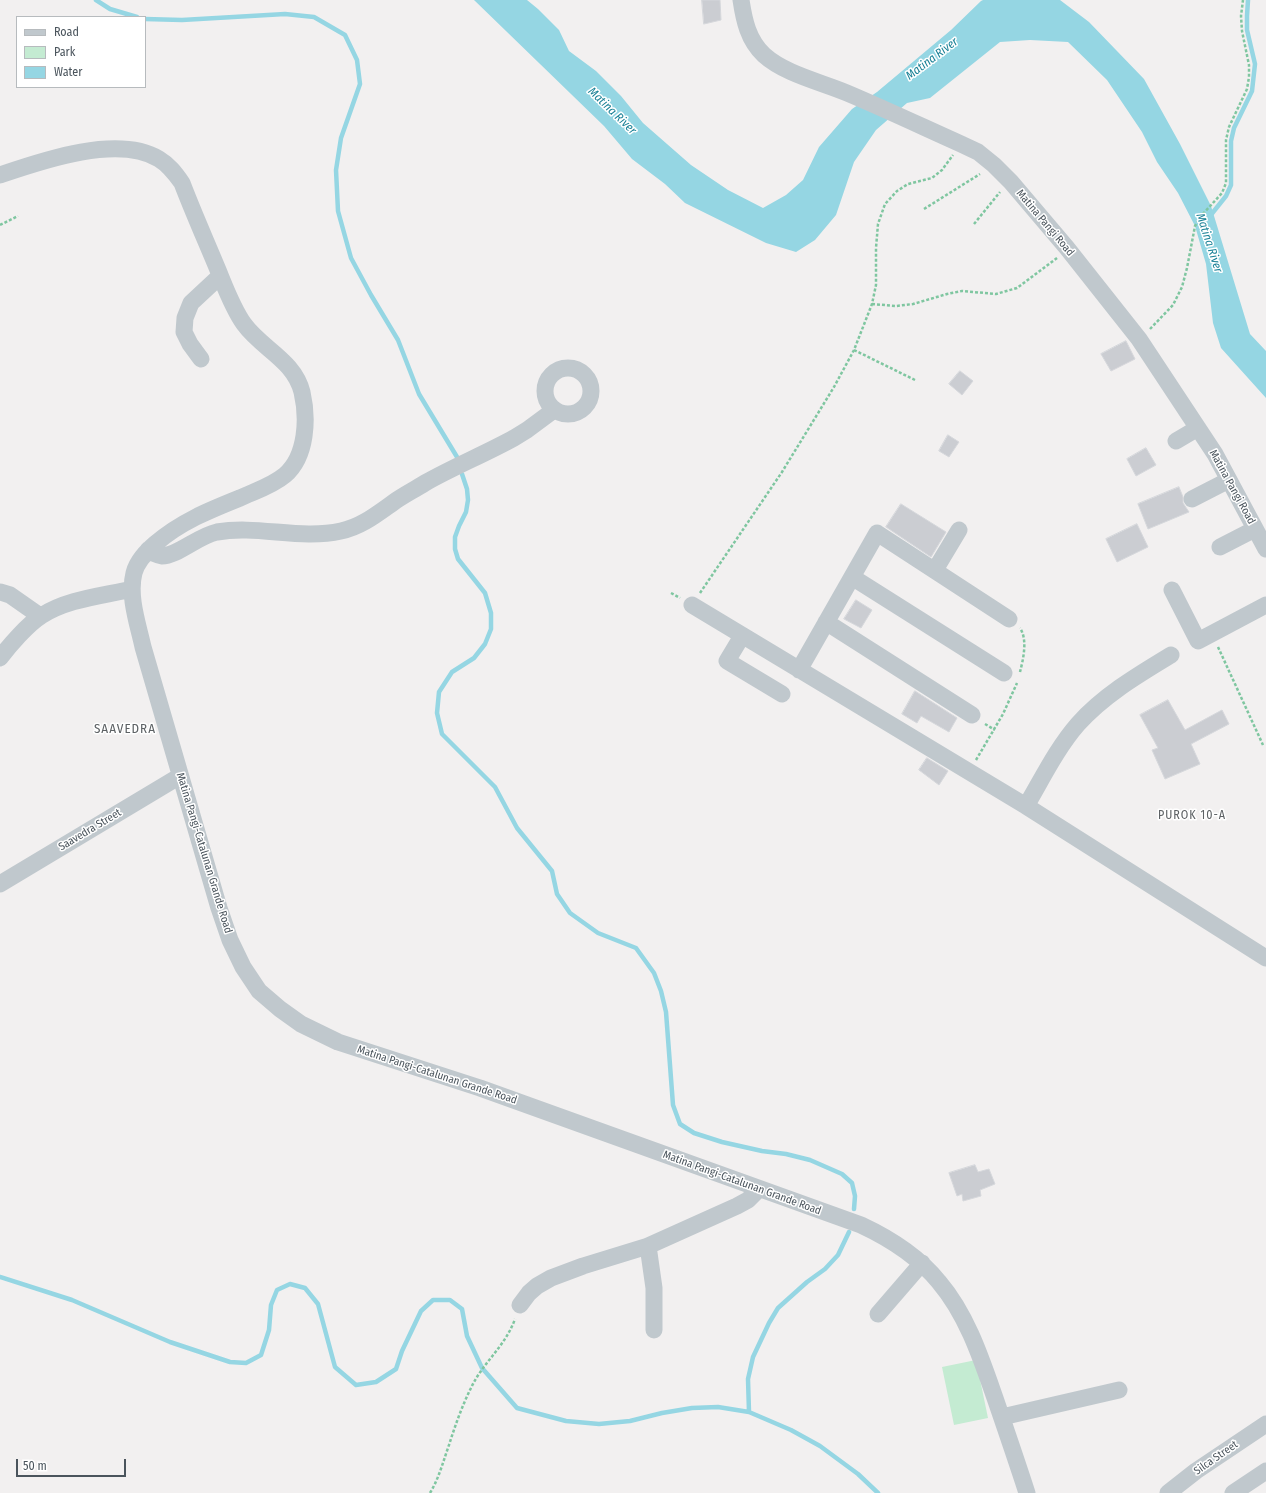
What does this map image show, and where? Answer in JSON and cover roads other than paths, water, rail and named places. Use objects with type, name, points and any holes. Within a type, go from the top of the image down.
[{"type":"street","name":"Matina Pangi Road","points":[[741,0],[745,24],[753,42],[764,55],[784,68],[848,93],[978,152],[1011,182],[1067,248],[1139,339],[1215,454],[1266,549]]},
{"type":"street","name":"Matina Pangi-Catalunan Grande Road","points":[[0,175],[34,163],[61,156],[95,150],[120,149],[143,152],[158,158],[175,172],[182,183],[220,276],[244,324],[258,339],[286,363],[297,378],[302,392],[305,411],[303,442],[300,454],[286,474],[276,481],[194,518],[177,528],[148,550],[139,561],[134,571],[132,589],[143,647],[219,908],[230,940],[243,967],[259,991],[301,1024],[338,1042],[480,1088],[861,1225],[885,1237],[922,1263],[954,1302],[966,1323],[982,1360],[1028,1493]]},
{"type":"street","points":[[201,359],[190,344],[184,332],[185,318],[191,303],[220,276]]},
{"type":"street","points":[[148,550],[156,555],[163,556],[171,554],[202,537],[228,531],[240,530],[314,534],[342,531],[357,527],[427,482],[514,438],[554,410]]},
{"type":"street","points":[[1176,441],[1198,428]]},
{"type":"street","points":[[1192,499],[1229,480]]},
{"type":"street","points":[[1220,546],[1255,529]]},
{"type":"street","points":[[935,570],[959,530]]},
{"type":"street","points":[[799,670],[877,533],[1010,619]]},
{"type":"street","points":[[852,577],[1013,677]]},
{"type":"street","points":[[0,658],[10,645],[40,616],[60,606],[132,589]]},
{"type":"street","points":[[1172,590],[1198,641],[1266,605]]},
{"type":"street","points":[[0,592],[10,595],[40,616]]},
{"type":"street","points":[[692,605],[1026,806],[1266,958]]},
{"type":"street","points":[[826,622],[972,715]]},
{"type":"street","points":[[742,636],[727,661],[782,694]]},
{"type":"street","points":[[1026,806],[1062,746],[1078,724],[1116,690],[1171,655]]},
{"type":"street","name":"Saavedra Street","points":[[0,884],[180,776]]},
{"type":"street","points":[[520,1305],[528,1293],[551,1278],[583,1266],[648,1246],[737,1206],[748,1200],[759,1189]]},
{"type":"street","points":[[648,1246],[654,1288],[654,1330]]},
{"type":"street","points":[[878,1314],[922,1263]]},
{"type":"street","points":[[1002,1417],[1119,1390]]},
{"type":"street","name":"Silca Street","points":[[1168,1493],[1196,1471],[1266,1424]]},
{"type":"street","points":[[1233,1493],[1266,1471]]},
{"type":"water","name":"Matina River","points":[[474,0],[527,0],[559,30],[569,51],[596,71],[621,96],[643,123],[691,165],[728,190],[763,208],[786,195],[803,180],[819,147],[852,109],[877,92],[951,30],[981,1],[1060,0],[1089,22],[1144,79],[1180,144],[1211,206],[1250,334],[1266,351],[1266,398],[1221,348],[1213,323],[1206,264],[1195,226],[1178,193],[1157,162],[1142,132],[1107,80],[1068,42],[1030,40],[1000,42],[930,98],[907,103],[876,130],[854,162],[836,215],[815,240],[796,252],[766,243],[685,203],[665,184],[632,159],[604,126]]},
{"type":"waterway","points":[[96,0],[110,9],[134,16]]},
{"type":"waterway","name":"Matina River","points":[[1210,216],[1226,196],[1231,185],[1231,141],[1234,128],[1252,91],[1255,64],[1247,30],[1248,0]]},
{"type":"waterway","points":[[146,19],[182,20],[285,14],[314,17],[345,35],[357,60],[360,84],[341,138],[336,170],[338,211],[351,258],[398,340],[419,394],[457,457]]},
{"type":"waterway","points":[[462,474],[467,489],[468,500],[466,512],[455,537],[455,549],[458,559],[485,593],[491,613],[491,629],[485,644],[474,658],[452,672],[439,692],[437,713],[442,734],[495,787],[517,828],[552,871],[557,894],[570,913],[598,933],[636,948],[654,973],[661,991],[666,1012],[673,1105],[680,1124],[694,1133],[722,1142],[810,1160],[842,1174],[852,1183],[855,1196],[854,1209]]},
{"type":"waterway","points":[[749,1412],[748,1379],[753,1357],[769,1323],[778,1308],[807,1282],[825,1269],[838,1255],[849,1232]]},
{"type":"waterway","points":[[0,1277],[72,1300],[170,1342],[230,1362],[246,1363],[261,1355],[269,1330],[271,1305],[277,1290],[290,1284],[305,1288],[318,1304],[335,1367],[356,1385],[376,1382],[396,1369],[402,1351],[421,1311],[433,1300],[450,1300],[462,1309],[467,1336],[482,1368],[517,1408],[566,1421],[599,1424],[630,1421],[662,1413],[692,1408],[718,1407],[749,1412],[791,1430],[820,1446],[858,1474],[878,1493]]},
{"type":"district","name":"SAAVEDRA","points":[[125,729]]},
{"type":"district","name":"PUROK 10-A","points":[[1192,816]]}]
